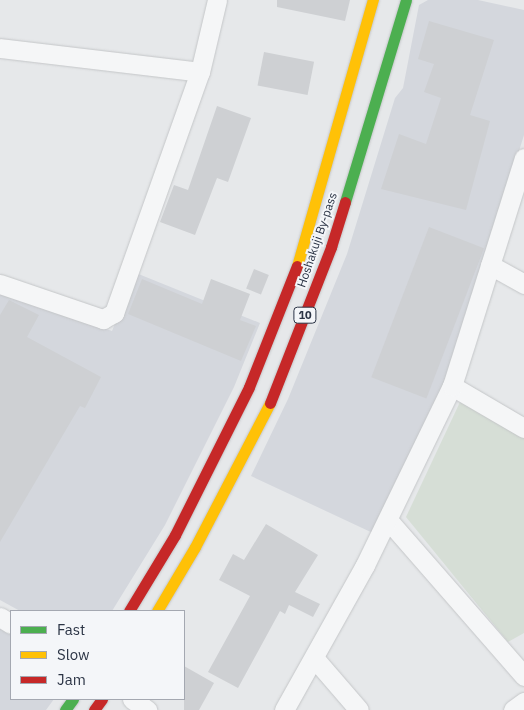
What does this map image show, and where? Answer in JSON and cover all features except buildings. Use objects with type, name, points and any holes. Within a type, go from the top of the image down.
[{"type":"main road","name":"Hoshakuji By-pass","points":[[130,610],[175,535],[249,387],[306,242],[374,0]]},
{"type":"main road","name":"Hoshakuji By-pass","points":[[158,610],[195,547],[274,395],[331,247],[406,0]]},
{"type":"main road","points":[[64,710],[72,700]]},
{"type":"street","points":[[0,284],[103,319],[114,313],[200,72],[217,0]]},
{"type":"street","points":[[0,48],[200,72]]},
{"type":"street","points":[[284,710],[315,659],[388,520],[452,386],[524,158]]},
{"type":"street","points":[[490,264],[524,284]]},
{"type":"street","points":[[452,386],[524,428]]},
{"type":"street","points":[[388,520],[524,676]]},
{"type":"street","points":[[315,659],[359,710]]},
{"type":"street","points":[[133,700],[147,710]]},
{"type":"street","points":[[513,710],[524,702]]},
{"type":"shaded area","points":[[428,0],[478,0],[524,10],[524,135],[446,385],[375,534],[251,476],[288,399],[347,254],[395,98],[403,88],[419,5]]},
{"type":"shaded area","points":[[136,273],[260,323],[234,387],[165,525],[113,610],[18,610],[0,600],[0,292],[112,331]]},
{"type":"shaded area","points":[[460,402],[524,436],[524,633],[508,642],[406,517]]},
{"type":"shaded area","points":[[0,627],[10,632],[10,700],[53,700],[46,710],[0,710]]},
{"type":"traffic: fast","points":[[345,202],[406,0]]},
{"type":"traffic: fast","points":[[65,710],[72,700]]},
{"type":"traffic: slow","points":[[297,266],[373,0]]},
{"type":"traffic: slow","points":[[158,610],[195,547],[270,403]]},
{"type":"traffic: jam","points":[[270,403],[331,247],[345,202]]},
{"type":"traffic: jam","points":[[130,610],[175,535],[249,387],[297,266]]},
{"type":"traffic: jam","points":[[94,710],[101,700]]}]
